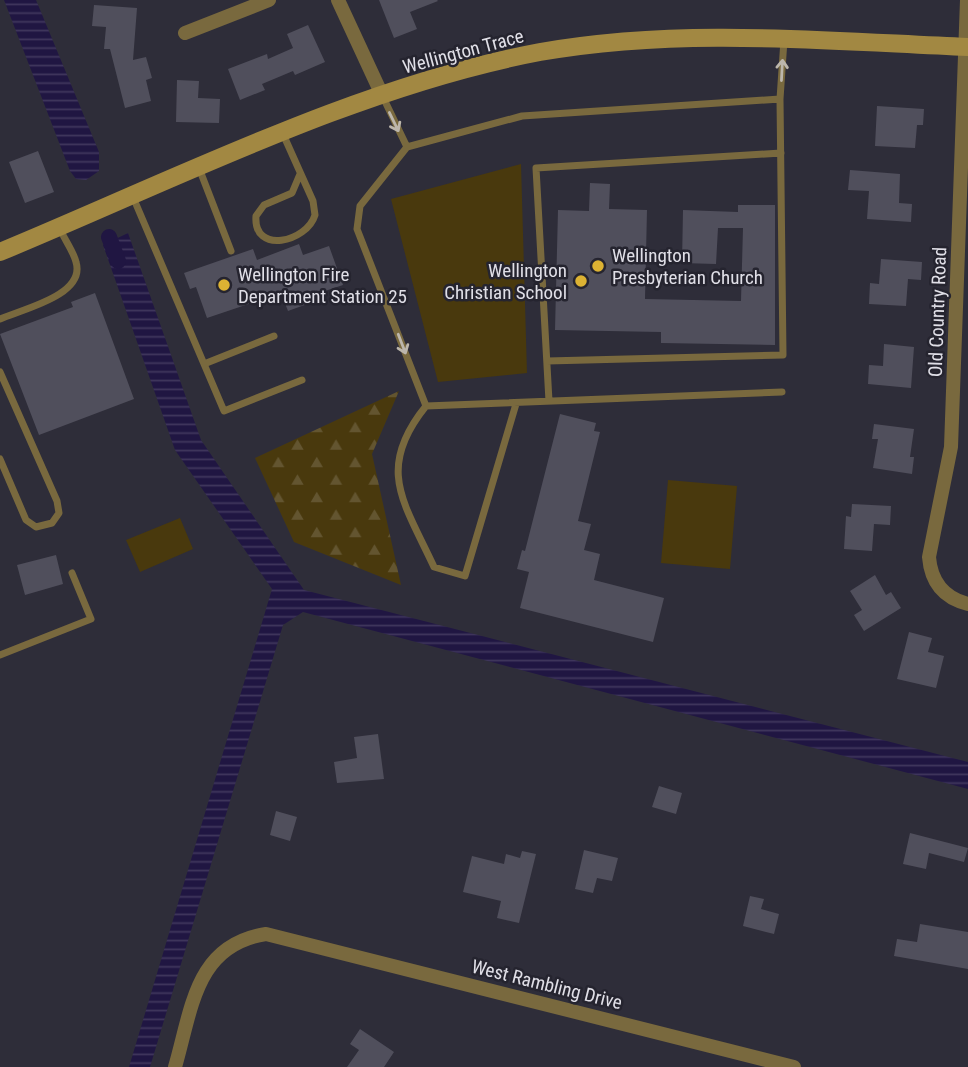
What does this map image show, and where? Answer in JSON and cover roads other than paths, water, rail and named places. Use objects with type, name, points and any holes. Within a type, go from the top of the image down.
[{"type":"street","points":[[185,33],[269,0]]},
{"type":"street","points":[[338,0],[382,95]]},
{"type":"street","name":"Old Country Road","points":[[967,0],[964,216],[951,447],[929,557],[933,579],[939,588],[957,601],[968,604]]},
{"type":"street","name":"Wellington Trace","points":[[0,252],[282,133],[382,95],[485,64],[597,44],[710,38],[967,47]]},
{"type":"street","name":"West Rambling Drive","points":[[175,1067],[203,974],[217,955],[246,937],[265,934],[290,938],[794,1067]]},
{"type":"lane","points":[[547,361],[783,355],[780,99],[784,40]]},
{"type":"lane","points":[[382,95],[407,147]]},
{"type":"lane","points":[[426,405],[357,229],[360,206],[407,147],[522,116],[780,99]]},
{"type":"lane","points":[[282,133],[315,208],[313,222],[303,232],[280,241],[267,240],[257,229],[260,210],[292,193],[300,174]]},
{"type":"lane","points":[[549,401],[536,168],[780,153]]},
{"type":"lane","points":[[199,168],[232,251]]},
{"type":"lane","points":[[133,196],[224,411],[302,380]]},
{"type":"lane","points":[[0,318],[58,295],[72,285],[76,278],[76,262],[59,228]]},
{"type":"lane","points":[[204,364],[274,336]]},
{"type":"lane","points":[[0,372],[57,501],[58,513],[52,523],[36,527],[26,520],[0,460]]},
{"type":"lane","points":[[426,405],[516,404],[782,392]]},
{"type":"lane","points":[[426,405],[409,426],[396,463],[401,496],[433,566],[465,576],[516,404]]},
{"type":"lane","points":[[0,655],[91,619],[72,573]]},
{"type":"waterway","points":[[109,237],[118,261]]},
{"type":"place","name":"Wellington Presbyterian Church","points":[[598,266]]},
{"type":"place","name":"Wellington Christian School","points":[[581,281]]},
{"type":"place","name":"Wellington Fire Department Station 25","points":[[224,285]]}]
